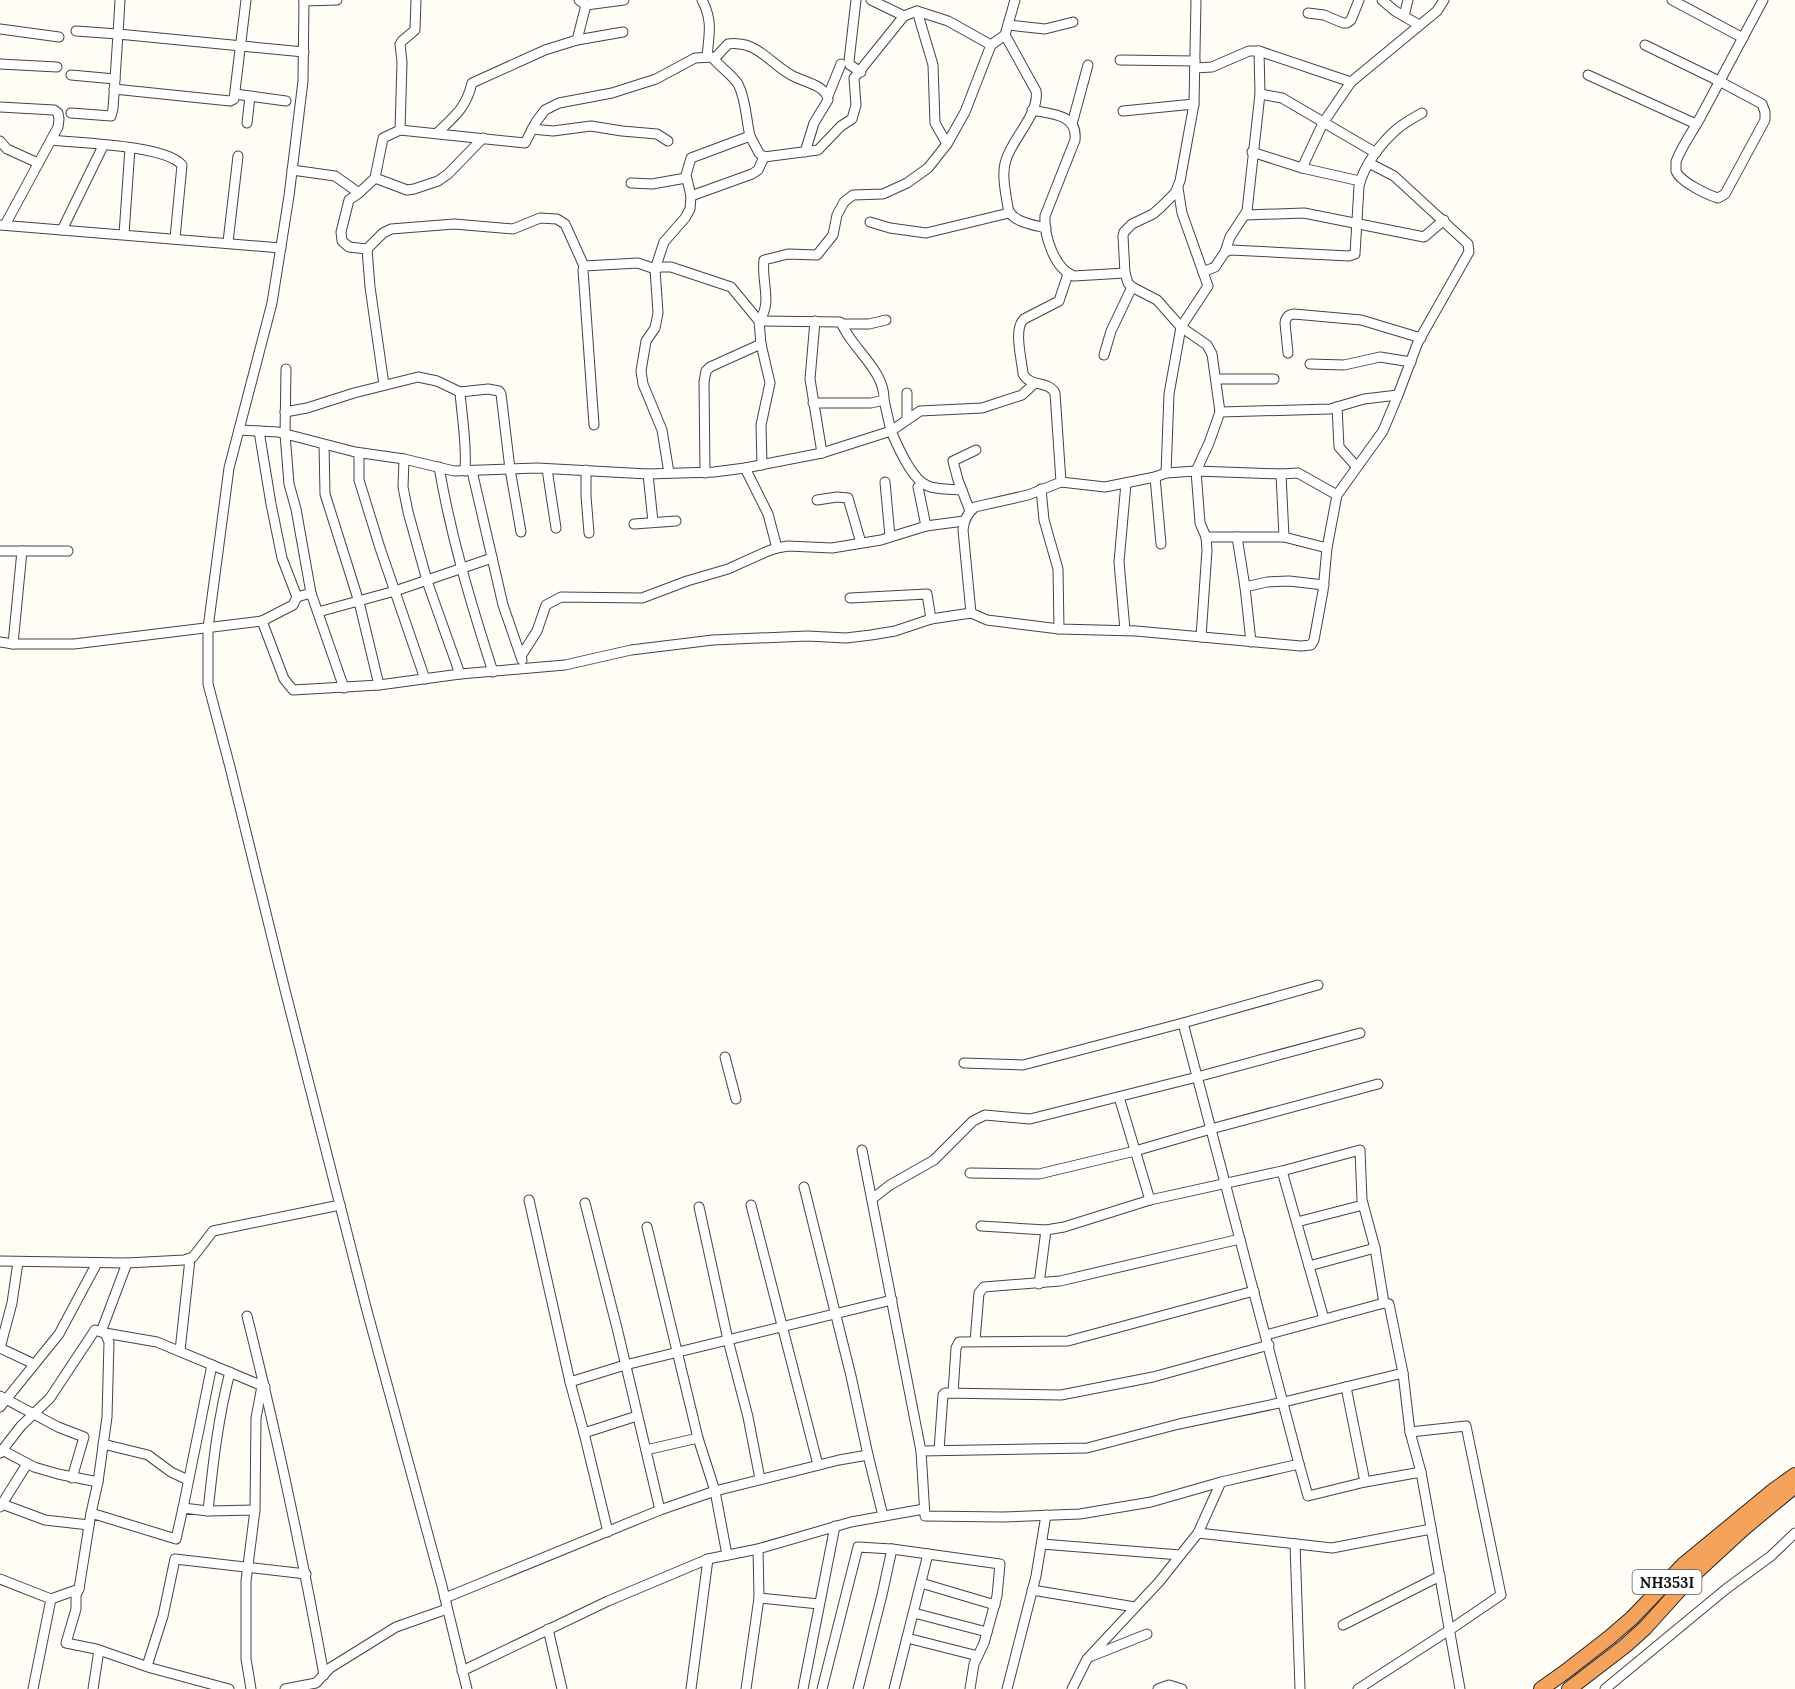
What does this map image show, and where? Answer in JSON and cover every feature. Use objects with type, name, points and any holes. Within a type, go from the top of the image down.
[{"type":"highway","name":"NH353I","points":[[1540,1689],[1610,1637],[1632,1618],[1683,1565],[1795,1475]]},
{"type":"highway","name":"NH353I","points":[[1569,1689],[1625,1646],[1645,1628],[1692,1576],[1743,1529],[1795,1486]]},
{"type":"street","points":[[71,113],[111,116],[120,0],[109,0]]},
{"type":"street","points":[[71,75],[230,101],[234,99],[235,94],[246,0]]},
{"type":"street","points":[[337,0],[304,0],[303,81],[292,171],[272,303],[229,468],[208,628],[208,684],[340,1204],[467,1689]]},
{"type":"street","points":[[400,130],[402,62],[400,44],[415,30],[416,0]]},
{"type":"street","points":[[577,40],[582,3],[624,0]]},
{"type":"street","points":[[702,0],[708,10],[710,22],[710,58],[737,83],[743,98],[750,136],[759,153],[764,157],[818,150],[841,126],[852,119],[856,105],[854,78],[904,16],[917,11],[948,21],[991,45]]},
{"type":"street","points":[[856,0],[849,61],[850,65],[861,72]]},
{"type":"street","points":[[759,321],[765,312],[766,298],[762,272],[764,260],[788,254],[817,255],[833,235],[837,215],[844,202],[853,195],[883,194],[907,183],[928,168],[947,144],[965,112],[991,45],[1005,35],[1015,0]]},
{"type":"street","points":[[1196,0],[1194,104],[1180,182],[1178,188],[1158,210],[1132,224],[1124,232],[1126,279],[1132,286],[1157,300],[1181,327],[1207,345],[1212,354],[1220,412],[1196,471],[1200,522],[1206,537],[1207,550],[1201,637]]},
{"type":"street","points":[[1308,13],[1324,15],[1347,23],[1351,20],[1359,0]]},
{"type":"street","points":[[1382,0],[1419,26]]},
{"type":"street","points":[[1404,16],[1408,0]]},
{"type":"street","points":[[1302,168],[1323,123],[1351,82],[1441,8],[1444,0]]},
{"type":"street","points":[[1672,0],[1743,38]]},
{"type":"street","points":[[1645,45],[1719,81],[1762,104],[1765,120],[1725,195],[1718,198],[1710,196],[1681,179],[1676,171],[1676,161],[1719,81],[1743,38],[1763,0]]},
{"type":"street","points":[[876,1],[904,16]]},
{"type":"street","points":[[917,11],[933,65],[935,123],[947,144]]},
{"type":"street","points":[[1008,25],[1045,28],[1073,22]]},
{"type":"street","points":[[0,28],[59,37]]},
{"type":"street","points":[[76,31],[304,52]]},
{"type":"street","points":[[437,133],[468,100],[472,83],[545,50],[577,40],[623,32]]},
{"type":"street","points":[[1005,35],[1036,91],[1036,101],[1005,163],[1009,213]]},
{"type":"street","points":[[367,249],[349,247],[342,241],[341,232],[348,200],[375,178],[383,138],[400,130],[525,143],[545,110],[560,103],[612,93],[656,79],[694,58],[710,58],[728,44],[747,46],[756,50],[790,75],[824,90],[828,96]]},
{"type":"street","points":[[1120,60],[1212,67],[1249,51],[1259,51],[1351,82]]},
{"type":"street","points":[[1203,272],[1215,267],[1225,252],[1230,237],[1246,214],[1260,94],[1259,51]]},
{"type":"street","points":[[0,64],[57,67]]},
{"type":"street","points":[[805,152],[812,127],[827,103],[841,64]]},
{"type":"street","points":[[1072,124],[1088,65]]},
{"type":"street","points":[[1588,75],[1696,124]]},
{"type":"street","points":[[235,94],[286,101]]},
{"type":"street","points":[[1260,94],[1282,98],[1376,153]]},
{"type":"street","points":[[247,123],[250,96]]},
{"type":"street","points":[[1123,111],[1194,104]]},
{"type":"street","points":[[0,107],[54,110],[58,113],[59,119],[58,127],[2,225],[281,248]]},
{"type":"street","points":[[1032,110],[1062,117],[1072,124],[1076,132],[1076,140],[1047,210],[1046,228],[1054,258],[1060,268],[1068,274],[1079,276],[1125,273]]},
{"type":"street","points":[[1225,252],[1230,250],[1349,256],[1355,254],[1360,181],[1376,153],[1398,128],[1422,114]]},
{"type":"street","points":[[532,129],[553,131],[591,126],[657,134],[668,141]]},
{"type":"street","points":[[669,473],[662,430],[643,384],[641,371],[646,341],[655,328],[658,313],[655,269],[664,242],[690,209],[691,196],[686,175],[691,158],[750,136]]},
{"type":"street","points":[[375,178],[407,189],[438,181],[448,174],[483,138]]},
{"type":"street","points":[[51,140],[130,148],[165,155],[178,161],[182,165],[175,238]]},
{"type":"street","points":[[0,141],[7,149],[38,163]]},
{"type":"street","points":[[62,230],[103,146]]},
{"type":"street","points":[[124,234],[130,148]]},
{"type":"street","points":[[1252,152],[1302,168],[1360,181]]},
{"type":"street","points":[[228,242],[238,156]]},
{"type":"street","points":[[691,196],[752,174],[758,170],[764,157]]},
{"type":"street","points":[[262,621],[284,679],[293,690],[379,685],[460,674],[565,665],[631,650],[712,640],[807,636],[846,638],[895,631],[931,619],[971,613],[987,620],[1059,629],[1125,630],[1251,642],[1311,645],[1324,585],[1327,548],[1336,495],[1379,436],[1421,338],[1469,252],[1468,244],[1444,220],[1394,176],[1369,163]]},
{"type":"street","points":[[292,171],[335,176],[358,193]]},
{"type":"street","points":[[631,183],[651,184],[686,178]]},
{"type":"street","points":[[1166,473],[1169,394],[1181,327],[1208,286],[1182,213],[1178,188]]},
{"type":"street","points":[[870,222],[890,228],[926,232],[1009,213],[1024,222],[1046,228]]},
{"type":"street","points":[[1246,214],[1304,213],[1424,237],[1444,220]]},
{"type":"street","points":[[384,385],[367,249],[383,233],[391,229],[454,224],[513,229],[540,218],[557,219],[565,224],[584,266],[585,316],[594,425]]},
{"type":"street","points":[[584,266],[638,263],[655,269],[671,267],[731,287],[759,321],[761,344],[770,383],[761,425],[762,465]]},
{"type":"street","points":[[1061,482],[1055,393],[1050,386],[1026,379],[1023,374],[1018,333],[1020,323],[1059,301],[1068,274]]},
{"type":"street","points":[[1104,355],[1111,331],[1132,286]]},
{"type":"street","points":[[1288,353],[1285,323],[1290,315],[1294,314],[1361,320],[1421,338]]},
{"type":"street","points":[[759,321],[837,321],[843,324],[869,324],[886,320]]},
{"type":"street","points":[[815,321],[810,380],[822,453]]},
{"type":"street","points":[[843,324],[850,338],[873,368],[884,392],[891,431],[910,468],[922,482],[932,487],[962,490]]},
{"type":"street","points":[[705,473],[704,382],[706,371],[710,367],[761,344]]},
{"type":"street","points":[[1310,364],[1344,365],[1380,357],[1411,362]]},
{"type":"street","points":[[286,369],[285,434],[289,484],[296,509],[311,593],[344,688]]},
{"type":"street","points":[[285,412],[418,377],[437,381],[460,392],[494,389],[499,391],[521,532]]},
{"type":"street","points":[[1216,379],[1274,379]]},
{"type":"street","points":[[239,430],[285,434],[360,453],[404,459],[454,471],[547,469],[648,474],[705,473],[745,468],[822,453],[891,431],[914,414],[926,410],[982,408],[1022,395],[1035,383]]},
{"type":"street","points":[[460,392],[469,471],[503,606],[525,668]]},
{"type":"street","points":[[907,393],[907,419]]},
{"type":"street","points":[[1220,412],[1324,409],[1364,399],[1398,395]]},
{"type":"street","points":[[813,403],[871,403],[884,400]]},
{"type":"street","points":[[1337,407],[1339,447],[1356,466]]},
{"type":"street","points":[[260,431],[282,558],[297,597]]},
{"type":"street","points":[[324,445],[326,494],[359,601],[379,685]]},
{"type":"street","points":[[970,511],[953,460],[976,450]]},
{"type":"street","points":[[360,453],[359,480],[425,679]]},
{"type":"street","points":[[404,459],[402,487],[427,580],[460,674]]},
{"type":"street","points":[[439,467],[447,514],[461,569],[493,672]]},
{"type":"street","points":[[745,468],[768,514],[777,548]]},
{"type":"street","points":[[547,469],[556,528]]},
{"type":"street","points":[[586,470],[589,533]]},
{"type":"street","points":[[971,613],[963,531],[964,521],[975,507],[1028,495],[1061,482],[1105,488],[1166,473],[1196,471],[1298,473],[1336,495]]},
{"type":"street","points":[[648,474],[653,522]]},
{"type":"street","points":[[1281,474],[1284,537]]},
{"type":"street","points":[[1155,477],[1161,544]]},
{"type":"street","points":[[885,482],[890,537]]},
{"type":"street","points":[[1125,630],[1119,562],[1126,483]]},
{"type":"street","points":[[918,487],[926,526]]},
{"type":"street","points":[[1041,489],[1044,520],[1058,569],[1059,629]]},
{"type":"street","points":[[817,500],[848,498],[861,543]]},
{"type":"street","points":[[634,524],[676,521]]},
{"type":"street","points":[[521,656],[537,631],[546,605],[561,597],[642,598],[687,580],[728,569],[777,548],[788,546],[832,548],[890,537],[926,526],[964,521]]},
{"type":"street","points":[[1206,537],[1284,537],[1327,548]]},
{"type":"street","points":[[1237,537],[1251,642]]},
{"type":"street","points":[[0,551],[68,551]]},
{"type":"street","points":[[13,644],[22,551]]},
{"type":"street","points":[[318,612],[395,591],[492,558]]},
{"type":"street","points":[[1245,587],[1267,582],[1289,581],[1324,585]]},
{"type":"street","points":[[0,642],[74,644],[262,621],[293,605],[297,597],[311,593]]},
{"type":"street","points":[[850,598],[927,594],[931,619]]},
{"type":"street","points":[[964,1064],[1023,1065],[1318,985]]},
{"type":"street","points":[[1183,1023],[1308,1496],[1365,1482],[1421,1472]]},
{"type":"street","points":[[872,1199],[890,1185],[934,1160],[978,1118],[985,1115],[1030,1119],[1360,1033]]},
{"type":"street","points":[[725,1057],[736,1099]]},
{"type":"street","points":[[970,1173],[1039,1174],[1135,1151],[1378,1084]]},
{"type":"street","points":[[1119,1096],[1150,1200]]},
{"type":"street","points":[[862,1150],[921,1451],[925,1516],[1080,1514],[1151,1502],[1221,1482],[1299,1464]]},
{"type":"street","points":[[981,1226],[1046,1230],[1064,1227],[1150,1200],[1282,1171],[1360,1150],[1363,1205],[1375,1248],[1384,1303]]},
{"type":"street","points":[[1282,1171],[1324,1320]]},
{"type":"street","points":[[804,1186],[884,1516]]},
{"type":"street","points":[[529,1200],[570,1382],[608,1532]]},
{"type":"street","points":[[585,1203],[660,1510]]},
{"type":"street","points":[[0,1261],[127,1263],[184,1260],[190,1258],[213,1231],[340,1204]]},
{"type":"street","points":[[751,1205],[818,1465]]},
{"type":"street","points":[[1297,1222],[1363,1205]]},
{"type":"street","points":[[699,1207],[728,1340],[748,1417],[760,1479]]},
{"type":"street","points":[[647,1227],[698,1438],[715,1491],[727,1555]]},
{"type":"street","points":[[1039,1284],[1046,1230]]},
{"type":"street","points":[[975,1341],[981,1289],[987,1286],[1039,1284],[1240,1239]]},
{"type":"street","points":[[1309,1266],[1375,1248]]},
{"type":"street","points":[[180,1352],[190,1258]]},
{"type":"street","points":[[18,1262],[14,1296],[0,1348],[34,1364]]},
{"type":"street","points":[[72,1478],[84,1437],[2,1400],[63,1328],[97,1263]]},
{"type":"street","points":[[103,1332],[127,1263]]},
{"type":"street","points":[[953,1393],[959,1342],[1068,1341],[1254,1291]]},
{"type":"street","points":[[570,1382],[625,1365],[892,1300]]},
{"type":"street","points":[[939,1450],[945,1393],[1061,1395],[1153,1377],[1324,1320],[1384,1303],[1389,1304],[1403,1373],[1410,1432],[1421,1472],[1460,1689]]},
{"type":"street","points":[[247,1316],[306,1574],[324,1675]]},
{"type":"street","points":[[98,1482],[43,1470],[1,1451],[21,1426],[50,1398],[95,1330],[157,1342],[264,1386]]},
{"type":"street","points":[[103,1332],[109,1342],[103,1444],[79,1589],[76,1595],[76,1609],[66,1642],[230,1689]]},
{"type":"street","points":[[147,1666],[163,1616],[175,1559],[176,1539],[212,1365]]},
{"type":"street","points":[[208,1511],[216,1437],[230,1372]]},
{"type":"street","points":[[921,1451],[1088,1448],[1179,1424],[1284,1402],[1403,1373]]},
{"type":"street","points":[[251,1689],[246,1659],[247,1567],[255,1510],[256,1418],[264,1386]]},
{"type":"street","points":[[1346,1387],[1365,1482]]},
{"type":"street","points":[[584,1433],[638,1416]]},
{"type":"street","points":[[1358,1689],[1501,1594],[1467,1426],[1410,1432]]},
{"type":"street","points":[[646,1450],[698,1438]]},
{"type":"street","points":[[103,1444],[148,1455],[171,1472],[188,1480]]},
{"type":"street","points":[[445,1598],[660,1510],[715,1491],[868,1455]]},
{"type":"street","points":[[27,1464],[1,1506],[54,1522],[89,1525]]},
{"type":"street","points":[[1072,1689],[1088,1659],[1159,1582],[1198,1533],[1221,1482]]},
{"type":"street","points":[[183,1508],[208,1511],[255,1510]]},
{"type":"street","points":[[462,1671],[608,1601],[708,1559],[758,1549],[835,1526],[924,1509]]},
{"type":"street","points":[[91,1513],[176,1539]]},
{"type":"street","points":[[1007,1689],[1032,1590],[1046,1515]]},
{"type":"street","points":[[803,1689],[835,1526]]},
{"type":"street","points":[[1198,1533],[1332,1548],[1431,1529]]},
{"type":"street","points":[[1605,1689],[1726,1589],[1771,1556],[1795,1533]]},
{"type":"street","points":[[1042,1544],[1180,1555]]},
{"type":"street","points":[[1295,1544],[1300,1689]]},
{"type":"street","points":[[822,1689],[858,1547],[892,1549],[1000,1564],[995,1605],[974,1664],[972,1689]]},
{"type":"street","points":[[746,1689],[759,1598],[758,1549]]},
{"type":"street","points":[[858,1689],[892,1549]]},
{"type":"street","points":[[897,1688],[928,1554]]},
{"type":"street","points":[[175,1559],[306,1574]]},
{"type":"street","points":[[691,1689],[708,1559]]},
{"type":"street","points":[[1343,1625],[1440,1576]]},
{"type":"street","points":[[0,1579],[51,1599],[79,1589]]},
{"type":"street","points":[[921,1583],[995,1605]]},
{"type":"street","points":[[1032,1590],[1135,1607]]},
{"type":"street","points":[[759,1598],[819,1604]]},
{"type":"street","points":[[33,1689],[51,1599]]},
{"type":"street","points":[[285,1689],[316,1683],[330,1668],[396,1627],[447,1609]]},
{"type":"street","points":[[914,1613],[987,1632]]},
{"type":"street","points":[[548,1629],[562,1689]]},
{"type":"street","points":[[1088,1659],[1147,1634]]},
{"type":"street","points":[[908,1638],[978,1656]]},
{"type":"street","points":[[93,1689],[99,1650]]},
{"type":"street","points":[[1158,1689],[1169,1684],[1182,1689]]}]
